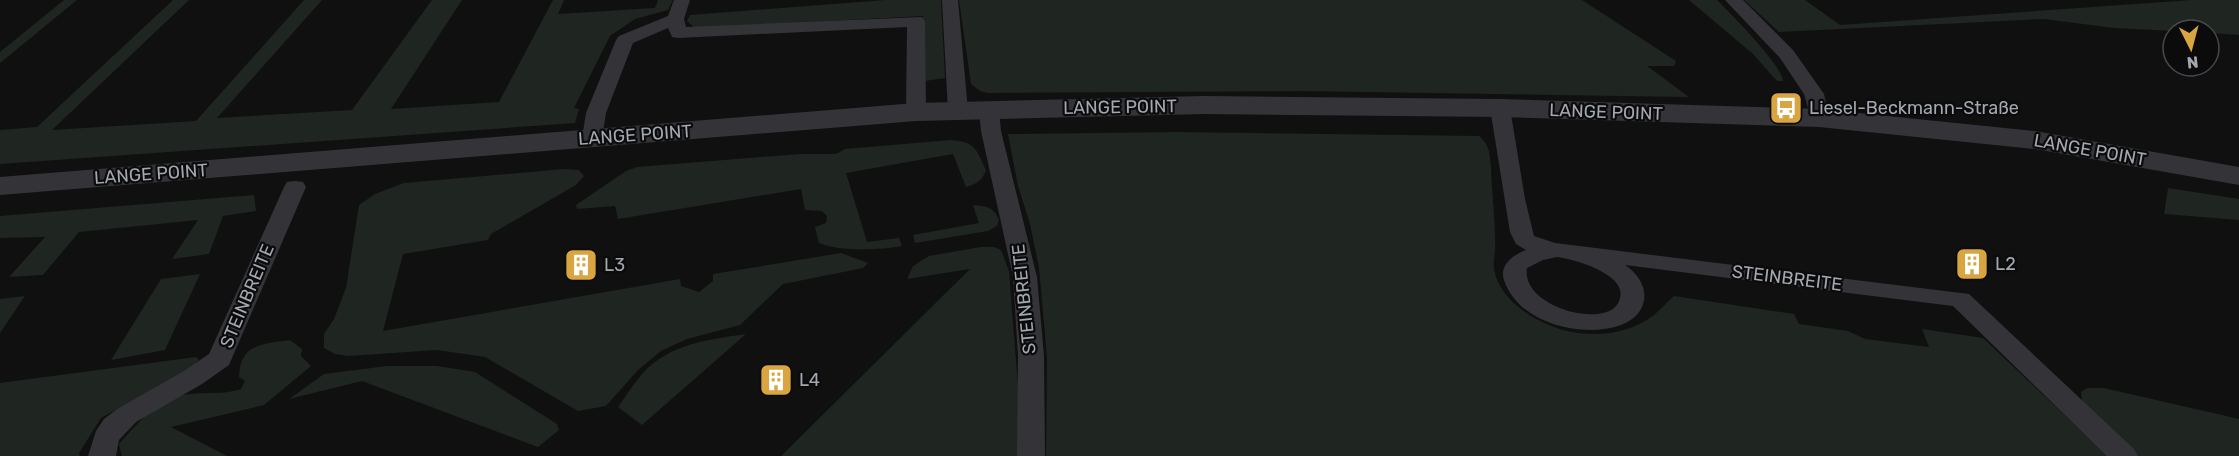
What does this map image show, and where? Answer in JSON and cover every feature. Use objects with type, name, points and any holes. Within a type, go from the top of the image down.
[{"type":"street","name":"LANGE POINT","points":[[0,186],[916,112],[1204,105],[1500,108],[1819,118],[2035,140],[2239,177]]},
{"type":"lane","points":[[682,0],[675,19],[678,33],[916,21],[916,112]]},
{"type":"lane","points":[[950,0],[958,111]]},
{"type":"lane","points":[[1732,0],[1787,54],[1814,94],[1819,118]]},
{"type":"lane","points":[[592,138],[596,113],[625,40],[675,19]]},
{"type":"lane","name":"STEINBREITE","points":[[1500,108],[1522,237],[1531,244],[1572,252],[1960,299],[2124,456]]},
{"type":"lane","name":"STEINBREITE","points":[[989,110],[1025,277],[1031,356],[1031,456]]},
{"type":"lane","name":"STEINBREITE","points":[[102,456],[106,437],[124,417],[174,387],[208,371],[220,359],[295,187]]},
{"type":"lane","points":[[1540,252],[1572,252],[1610,265],[1624,276],[1633,296],[1630,307],[1620,316],[1603,321],[1577,321],[1555,316],[1536,307],[1522,296],[1514,278],[1516,267],[1525,258],[1540,252]]},
{"type":"shaded area","points":[[64,0],[77,0],[0,63],[0,52]]},
{"type":"shaded area","points":[[173,0],[189,0],[52,130],[196,121],[304,0],[322,0],[217,118],[352,110],[432,0],[462,0],[391,109],[499,102],[553,0],[564,0],[558,14],[655,8],[658,0],[673,0],[668,10],[635,19],[610,36],[574,108],[579,109],[575,123],[0,164],[0,130],[37,127]]},
{"type":"shaded area","points":[[885,0],[941,0],[945,78],[925,81],[923,16],[695,28],[687,21],[690,15]]},
{"type":"shaded area","points":[[959,0],[1582,0],[1676,61],[1674,66],[1647,66],[1689,97],[1301,91],[988,93],[980,91],[971,84]]},
{"type":"shaded area","points":[[1689,0],[1717,0],[1765,52],[1783,81],[1777,81],[1753,54]]},
{"type":"shaded area","points":[[1744,0],[1805,0],[1840,25],[2192,0],[2239,0],[2239,35],[2221,34],[2221,18],[2161,18],[2161,30],[2114,28],[2044,19],[1779,32]]},
{"type":"shaded area","points":[[1176,132],[1479,136],[1489,151],[1490,159],[1495,233],[1494,269],[1497,280],[1511,300],[1541,321],[1563,330],[1586,334],[1622,331],[1644,322],[1674,296],[1794,314],[1799,324],[1848,331],[1865,339],[1929,347],[1922,329],[1983,338],[2108,456],[1046,456],[1047,357],[1039,268],[1030,224],[1018,186],[1008,134]]},
{"type":"shaded area","points":[[951,140],[966,143],[977,152],[986,170],[983,177],[976,183],[966,187],[953,154],[846,173],[867,242],[899,238],[902,246],[860,249],[838,248],[819,243],[815,227],[826,223],[827,216],[822,211],[805,210],[801,189],[618,219],[615,206],[577,209],[576,205],[626,171],[637,167],[800,154],[836,154],[845,149]]},
{"type":"shaded area","points":[[564,169],[579,170],[584,176],[576,185],[491,234],[488,240],[403,254],[383,331],[680,279],[681,286],[699,292],[713,281],[713,274],[841,253],[868,263],[863,268],[783,284],[740,325],[687,339],[661,351],[638,370],[606,406],[578,411],[485,357],[437,350],[348,356],[335,354],[324,348],[324,334],[334,319],[346,288],[359,205],[375,194],[404,183]]},
{"type":"shaded area","points":[[2168,188],[2239,199],[2239,220],[2164,214]]},
{"type":"shaded area","points":[[254,195],[256,211],[223,216],[209,254],[172,259],[198,220],[79,232],[43,275],[9,277],[45,237],[0,238],[0,216]]},
{"type":"shaded area","points":[[973,205],[992,210],[999,220],[997,226],[988,231],[915,243],[913,235],[979,223]]},
{"type":"shaded area","points":[[994,247],[1001,250],[1009,271],[1018,387],[1019,456],[781,456],[970,269],[907,279],[913,266],[929,256]]},
{"type":"shaded area","points":[[200,274],[165,350],[111,360],[161,279]]},
{"type":"shaded area","points":[[25,296],[0,333],[0,299]]},
{"type":"shaded area","points":[[746,334],[642,425],[618,407],[643,373],[665,355],[691,344]]},
{"type":"shaded area","points":[[290,340],[302,349],[301,356],[311,366],[264,405],[171,427],[227,456],[122,456],[119,444],[150,412],[168,400],[179,396],[241,389],[245,381],[239,377],[240,366],[248,351],[262,344]]},
{"type":"shaded area","points":[[196,357],[199,360],[190,369],[101,418],[79,453],[80,456],[0,456],[0,383]]},
{"type":"shaded area","points":[[387,366],[437,366],[475,372],[557,424],[559,430],[538,447],[362,381],[289,399],[324,374]]},
{"type":"shaded area","points":[[2087,388],[2104,388],[2239,419],[2239,456],[2136,456],[2082,402],[2081,392]]},
{"type":"place","name":"Liesel-Beckmann-Straße","points":[[1786,108]]},
{"type":"place","name":"L2","points":[[1972,264]]},
{"type":"place","name":"L3","points":[[581,265]]},
{"type":"place","name":"L4","points":[[776,380]]}]
